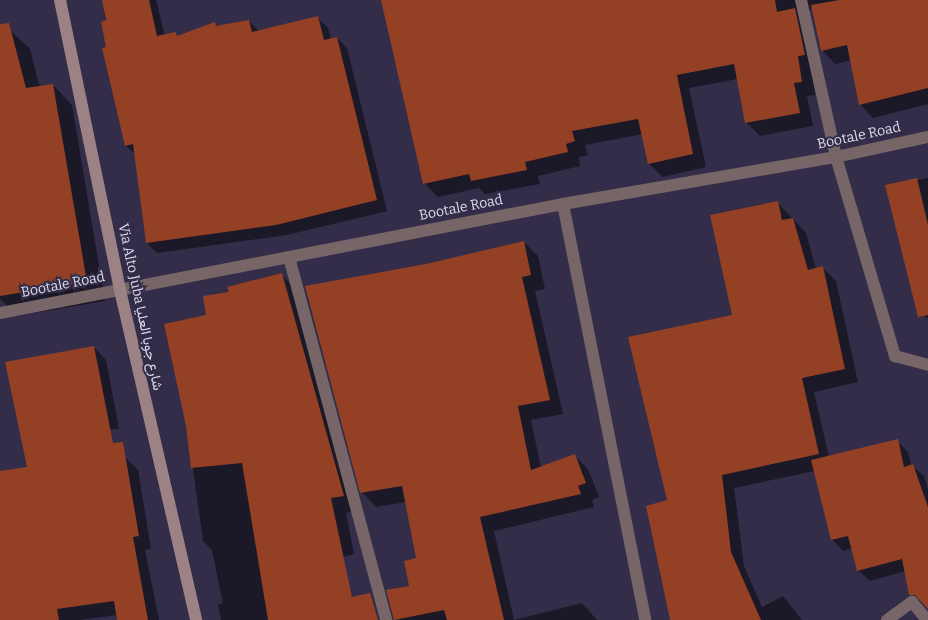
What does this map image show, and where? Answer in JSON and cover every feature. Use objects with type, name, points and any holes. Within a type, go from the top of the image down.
[{"type":"street","name":"Via Alto Juba شارع جوبا العليا","points":[[60,0],[120,290],[196,620]]},
{"type":"street","points":[[801,0],[836,157],[895,356],[928,365]]},
{"type":"street","name":"Bootale Road","points":[[0,313],[563,204],[836,157],[928,137]]},
{"type":"street","points":[[563,204],[645,620]]},
{"type":"street","points":[[289,256],[386,620]]},
{"type":"street","points":[[887,620],[912,602],[927,620]]},
{"type":"building","points":[[102,0],[149,0],[157,36],[176,32],[177,36],[215,22],[216,26],[249,20],[252,32],[318,16],[324,40],[337,37],[377,200],[276,225],[146,243],[133,144],[125,146],[102,48],[106,47],[101,22],[106,20]]},
{"type":"building","points":[[381,0],[775,0],[777,12],[795,8],[805,55],[798,56],[802,82],[794,83],[800,113],[745,123],[734,64],[677,75],[693,154],[648,164],[638,119],[572,131],[575,141],[566,144],[568,152],[525,162],[527,170],[471,181],[469,174],[423,184]]},
{"type":"building","points":[[839,0],[928,0],[928,88],[859,105],[847,45],[821,51],[811,5]]},
{"type":"building","points":[[9,23],[26,88],[53,84],[87,282],[0,296],[0,24]]},
{"type":"building","points":[[917,178],[928,225],[928,315],[918,317],[885,185]]},
{"type":"building","points":[[778,201],[782,220],[793,218],[808,270],[823,266],[845,369],[802,378],[819,454],[722,475],[731,552],[761,620],[670,620],[646,506],[667,500],[628,337],[732,315],[710,215]]},
{"type":"building","points":[[524,241],[531,275],[522,277],[550,400],[518,406],[531,470],[575,454],[586,483],[578,486],[581,494],[480,517],[504,620],[447,620],[444,610],[394,620],[386,590],[409,586],[404,561],[416,558],[402,486],[360,493],[305,286],[426,264]]},
{"type":"building","points":[[282,273],[344,496],[331,498],[352,597],[370,593],[378,620],[268,620],[242,463],[191,468],[186,426],[164,324],[206,315],[203,296],[229,292],[227,287]]},
{"type":"building","points":[[94,346],[113,443],[123,442],[139,536],[133,537],[148,620],[117,620],[114,601],[57,609],[59,620],[0,620],[0,471],[27,467],[5,362]]},
{"type":"building","points":[[898,439],[904,467],[913,464],[928,507],[928,609],[915,595],[909,595],[902,559],[857,571],[848,536],[831,540],[811,460]]}]
